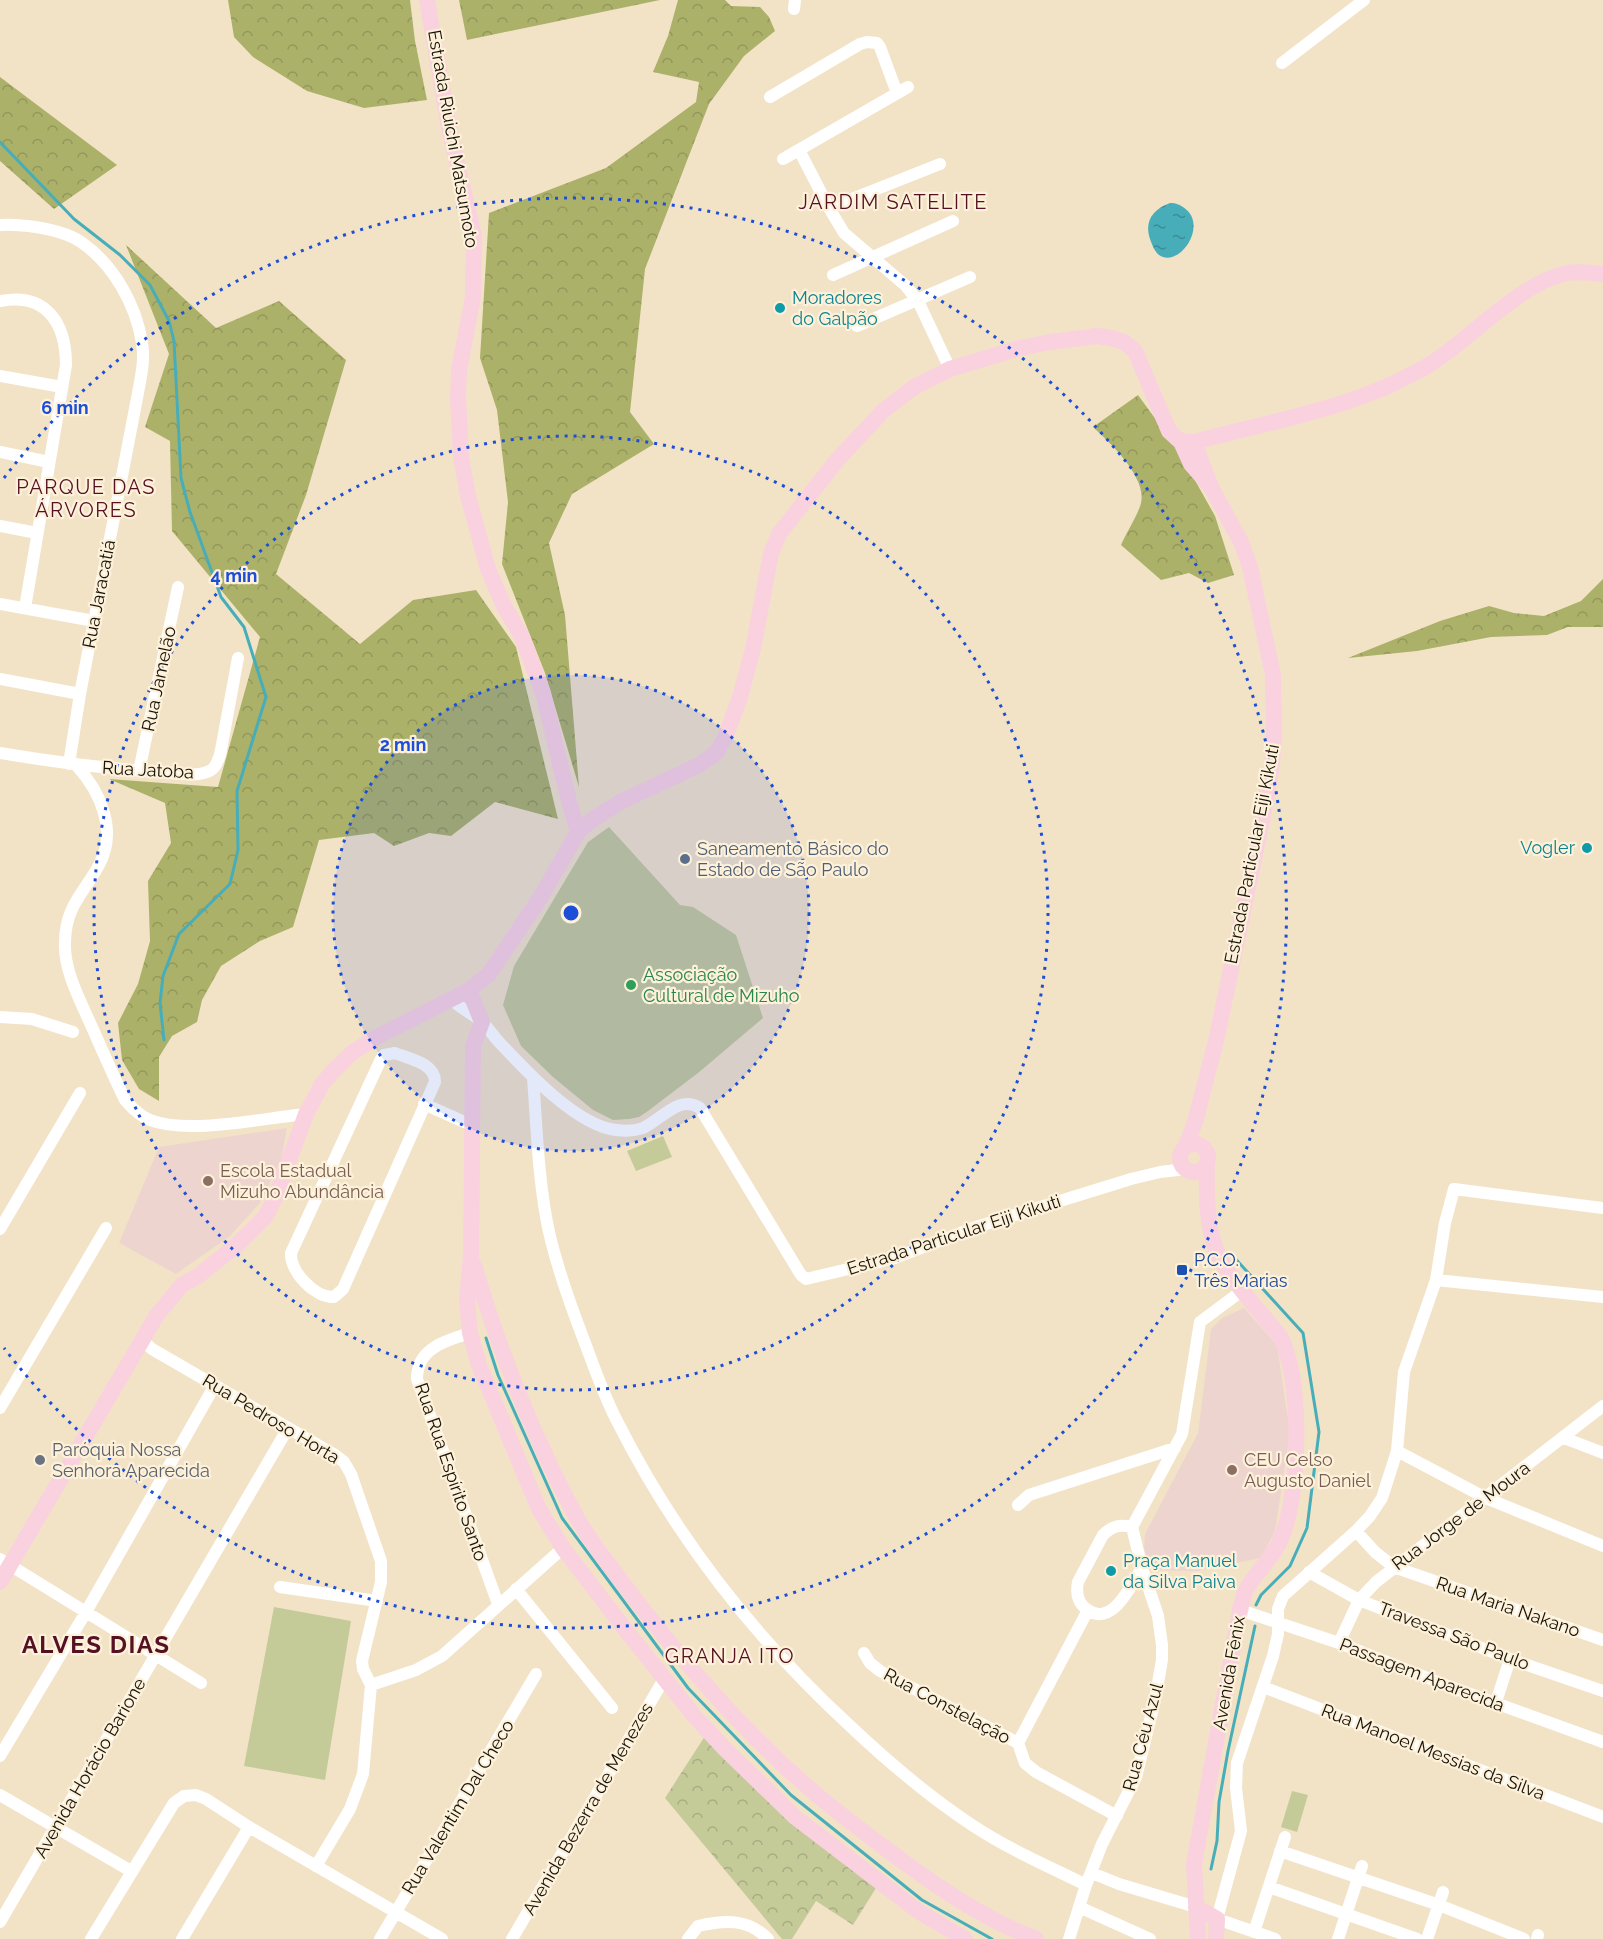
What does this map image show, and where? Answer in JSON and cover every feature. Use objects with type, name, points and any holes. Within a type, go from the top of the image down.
[{"type":"street","name":"Estrada Riuichi Matsumoto","points":[[427,0],[449,128],[474,236],[473,297],[459,370],[458,398],[461,457],[468,496],[488,569],[504,606],[522,636],[543,693],[578,832]]},
{"type":"street","points":[[1282,63],[1364,0]]},
{"type":"street","points":[[770,97],[826,63],[867,42],[876,43],[880,47],[903,90],[783,159]]},
{"type":"street","points":[[799,150],[828,208],[844,233],[905,285],[918,301],[950,369]]},
{"type":"street","points":[[828,208],[940,164]]},
{"type":"street","points":[[833,274],[953,221]]},
{"type":"street","name":"Rua Jaracatiá","points":[[0,225],[35,227],[60,233],[81,242],[115,275],[132,311],[142,342],[144,357],[80,694],[72,765]]},
{"type":"street","points":[[1187,442],[1296,417],[1374,392],[1434,362],[1539,283],[1569,273],[1603,274]]},
{"type":"street","points":[[857,326],[970,277]]},
{"type":"street","points":[[0,301],[21,298],[31,300],[46,309],[60,328],[66,351],[66,365],[25,608]]},
{"type":"street","name":"Estrada Particular Eiji Kikuti","points":[[0,1581],[5,1562],[157,1315],[182,1285],[198,1276],[237,1245],[265,1217],[276,1198],[306,1114],[322,1084],[353,1052],[480,984],[499,963],[578,832],[620,802],[699,765],[716,753],[725,738],[740,697],[753,649],[771,553],[779,534],[838,459],[883,411],[914,387],[950,369],[983,358],[1080,337],[1111,338],[1124,342],[1135,351],[1164,421],[1174,436],[1187,442],[1241,542],[1250,567],[1273,675],[1275,715],[1272,765],[1262,821],[1205,1087],[1192,1133],[1185,1148],[1197,1145],[1204,1148],[1198,1164]]},
{"type":"street","points":[[0,376],[62,387]]},
{"type":"street","points":[[0,452],[49,462]]},
{"type":"street","points":[[0,526],[37,533]]},
{"type":"street","name":"Rua Jamelão","points":[[139,771],[178,587]]},
{"type":"street","points":[[0,604],[94,621]]},
{"type":"street","name":"Rua Jatoba","points":[[0,753],[72,765],[139,771],[201,774],[209,772],[217,764],[238,658]]},
{"type":"street","points":[[0,679],[80,694]]},
{"type":"street","points":[[72,765],[90,780],[101,803],[106,824],[106,846],[98,866],[81,889],[70,915],[65,943],[66,959],[83,1007],[125,1100],[135,1111],[149,1120],[179,1126],[211,1125],[306,1114]]},
{"type":"street","points":[[470,990],[482,1022],[473,1046],[471,1255],[467,1300],[470,1333],[479,1365],[539,1509],[563,1548],[664,1679],[725,1749],[795,1817],[918,1911],[965,1939]]},
{"type":"street","points":[[451,999],[482,1022],[533,1078],[541,1186],[549,1231],[570,1303],[597,1377],[616,1420],[638,1459],[693,1548],[717,1582],[773,1649],[806,1684],[876,1750],[971,1824],[1023,1854],[1086,1885]]},
{"type":"street","points":[[0,1017],[32,1019],[73,1032]]},
{"type":"street","points":[[395,1053],[427,1066],[434,1072],[435,1082],[424,1104],[343,1290],[338,1295],[325,1296],[306,1282],[295,1269],[291,1262],[291,1253],[384,1055],[395,1053]]},
{"type":"street","name":"Estrada Particular Eiji Kikuti","points":[[533,1078],[587,1120],[614,1130],[642,1128],[682,1104],[688,1103],[700,1108],[801,1275],[806,1279],[895,1258],[976,1227],[1131,1179],[1198,1164]]},
{"type":"street","name":"Estrada Particular Eiji Kikuti","points":[[1198,1164],[1205,1087]]},
{"type":"street","points":[[0,1229],[80,1093]]},
{"type":"street","points":[[424,1104],[471,1125]]},
{"type":"street","name":"Avenida Fênix","points":[[1198,1164],[1207,1190],[1211,1233],[1224,1267],[1281,1336],[1285,1345],[1293,1385],[1297,1436],[1291,1494],[1282,1535],[1279,1544],[1247,1588],[1240,1610],[1194,1864],[1198,1939]]},
{"type":"street","points":[[1216,1939],[1217,1919],[1241,1831],[1236,1788],[1237,1763],[1276,1644],[1278,1610],[1283,1596],[1356,1531],[1382,1498],[1397,1451],[1404,1372],[1436,1280],[1445,1223],[1454,1188],[1603,1208]]},
{"type":"street","points":[[0,1408],[106,1228]]},
{"type":"street","points":[[471,1255],[508,1367],[573,1510],[615,1572],[694,1672],[792,1773],[831,1806],[950,1896],[991,1919],[1036,1939]]},
{"type":"street","points":[[1436,1280],[1603,1297]]},
{"type":"street","points":[[1142,1568],[1114,1609],[1102,1613],[1088,1610],[1077,1597],[1078,1582],[1102,1535],[1108,1529],[1124,1525],[1132,1527],[1185,1426],[1198,1325],[1203,1318],[1243,1290]]},
{"type":"street","points":[[470,1333],[477,1325],[486,1324],[495,1332]]},
{"type":"street","name":"Rua Rua Espírito Santo","points":[[470,1333],[440,1344],[426,1353],[419,1365],[417,1379],[498,1604]]},
{"type":"street","name":"Rua Pedroso Horta","points":[[142,1340],[152,1349],[344,1462],[351,1474],[381,1561],[382,1573],[377,1601],[362,1661],[363,1669],[371,1685],[366,1755],[358,1790],[350,1809],[316,1866]]},
{"type":"street","points":[[0,1756],[86,1612],[216,1385]]},
{"type":"street","name":"Rua Jorge de Moura","points":[[1339,1643],[1359,1600],[1394,1567],[1603,1406]]},
{"type":"street","name":"Avenida Horácio Barione","points":[[0,1922],[288,1428]]},
{"type":"street","points":[[1564,1438],[1603,1453]]},
{"type":"street","points":[[1018,1505],[1029,1495],[1175,1448]]},
{"type":"street","points":[[1397,1451],[1485,1498],[1603,1546]]},
{"type":"street","points":[[1145,1459],[1166,1464]]},
{"type":"street","name":"Rua Céu Azul","points":[[1069,1939],[1102,1844],[1136,1777],[1155,1700],[1162,1660],[1158,1616],[1142,1568],[1132,1527]]},
{"type":"street","name":"Rua Maria Nakano","points":[[1356,1531],[1375,1552],[1394,1567],[1603,1640]]},
{"type":"street","points":[[371,1685],[416,1670],[442,1656],[563,1548]]},
{"type":"street","points":[[5,1562],[201,1683]]},
{"type":"street","name":"Travessa São Paulo","points":[[1310,1572],[1359,1600],[1510,1659],[1603,1691]]},
{"type":"street","points":[[280,1587],[377,1601]]},
{"type":"street","points":[[516,1589],[612,1708]]},
{"type":"street","points":[[1018,1743],[1088,1610]]},
{"type":"street","name":"Passagem Aparecida","points":[[1240,1610],[1339,1643],[1603,1742]]},
{"type":"street","name":"Rua Constelação","points":[[864,1653],[870,1663],[888,1676],[1018,1743],[1025,1763],[1036,1772],[1117,1816]]},
{"type":"street","points":[[1496,1702],[1510,1659]]},
{"type":"street","name":"Rua Valentim Dal Checo","points":[[380,1939],[536,1674]]},
{"type":"street","name":"Avenida Bezerra de Menezes","points":[[513,1939],[664,1679]]},
{"type":"street","name":"Rua Manoel Messias da Silva","points":[[1263,1687],[1603,1817]]},
{"type":"street","points":[[0,1795],[131,1871]]},
{"type":"street","points":[[91,1939],[174,1803],[184,1796],[196,1796],[206,1799],[249,1827],[441,1939]]},
{"type":"street","points":[[182,1939],[249,1827]]},
{"type":"street","points":[[1254,1932],[1285,1837]]},
{"type":"street","points":[[1280,1851],[1360,1872],[1524,1939]]},
{"type":"street","points":[[1338,1939],[1360,1872]]},
{"type":"street","points":[[1092,1873],[1119,1884],[1196,1907],[1217,1919],[1275,1939]]},
{"type":"street","points":[[1269,1887],[1417,1939]]},
{"type":"street","points":[[1426,1939],[1443,1892]]},
{"type":"street","points":[[1079,1907],[1150,1939]]},
{"type":"street","points":[[688,1939],[698,1926],[715,1922],[736,1922],[757,1929],[768,1939]]},
{"type":"shaded area","name":"Escola Estadual Mizuho Abundância","points":[[287,1128],[281,1160],[260,1203],[230,1236],[176,1274],[119,1243],[159,1147]]},
{"type":"shaded area","name":"CEU Celso Augusto Daniel","points":[[1244,1308],[1277,1345],[1290,1433],[1275,1531],[1261,1558],[1197,1571],[1149,1570],[1144,1547],[1145,1534],[1198,1433],[1211,1329],[1222,1318]]},
{"type":"green space","points":[[228,0],[410,0],[415,41],[427,100],[364,108],[307,91],[253,57],[234,37]]},
{"type":"green space","points":[[459,0],[660,0],[467,40]]},
{"type":"green space","points":[[678,0],[725,0],[731,6],[760,7],[769,17],[775,31],[744,56],[709,104],[645,269],[630,412],[654,444],[572,494],[549,543],[565,615],[579,787],[545,673],[502,564],[508,502],[497,410],[480,358],[489,213],[606,168],[696,102],[699,82],[653,72],[668,36]]},
{"type":"green space","points":[[0,77],[117,165],[54,209],[0,161]]},
{"type":"green space","points":[[126,245],[216,328],[279,301],[346,360],[306,495],[276,574],[360,644],[413,600],[476,590],[516,647],[558,819],[495,802],[451,836],[429,833],[394,846],[374,833],[319,840],[293,927],[260,941],[221,966],[202,1000],[197,1022],[172,1036],[159,1057],[159,1101],[139,1089],[122,1060],[118,1023],[138,984],[150,941],[148,881],[171,843],[165,803],[109,779],[218,787],[260,637],[172,531],[170,441],[145,427],[169,354]]},
{"type":"green space","points":[[1138,395],[1178,450],[1215,516],[1234,575],[1208,583],[1189,573],[1161,580],[1121,545],[1141,503],[1141,493],[1138,482],[1126,461],[1093,427]]},
{"type":"green space","points":[[1603,579],[1603,627],[1568,627],[1547,635],[1491,637],[1417,651],[1348,658],[1440,621],[1489,606],[1514,613],[1544,616],[1581,601]]},
{"type":"green space","name":"Associação Cultural de Mizuho","points":[[609,827],[680,905],[693,907],[736,935],[763,1018],[698,1073],[648,1111],[639,1117],[613,1120],[593,1110],[553,1077],[521,1046],[503,1005],[514,966],[588,842]]},
{"type":"green space","points":[[663,1136],[672,1157],[636,1171],[627,1151]]},
{"type":"green space","points":[[274,1607],[351,1621],[325,1780],[244,1766]]},
{"type":"green space","points":[[705,1736],[876,1888],[853,1925],[816,1901],[792,1939],[782,1939],[665,1798]]},
{"type":"green space","points":[[1292,1791],[1308,1795],[1297,1832],[1281,1827]]},
{"type":"green space","points":[[729,1806],[743,1822],[733,1831],[719,1815]]},
{"type":"water","points":[[1170,203],[1183,207],[1191,215],[1193,233],[1183,250],[1167,258],[1159,255],[1155,250],[1148,227],[1151,216]]},
{"type":"waterway","points":[[0,142],[74,219],[120,255],[150,285],[169,321],[174,341],[181,478],[190,512],[221,597],[244,627],[266,697],[237,791],[238,850],[230,884],[179,934],[163,976],[160,1003],[164,1040]]},
{"type":"waterway","points":[[1232,1255],[1303,1333],[1319,1432],[1307,1528],[1290,1566],[1261,1595],[1256,1605]]},
{"type":"waterway","points":[[486,1338],[498,1375],[562,1518],[688,1688],[791,1795],[922,1900],[992,1939]]},
{"type":"waterway","points":[[1211,1869],[1217,1841],[1219,1802],[1228,1751],[1255,1626]]},
{"type":"place","name":"Moradores do Galpão","points":[[780,308]]},
{"type":"place","name":"Vogler","points":[[1587,848]]},
{"type":"place","name":"Saneamento Básico do Estado de São Paulo","points":[[685,859]]},
{"type":"place","name":"Associação Cultural de Mizuho","points":[[631,985]]},
{"type":"place","name":"Escola Estadual Mizuho Abundância","points":[[208,1181]]},
{"type":"place","name":"P.C.O. Três Marias","points":[[1182,1270]]},
{"type":"place","name":"Paróquia Nossa Senhora Aparecida","points":[[40,1460]]},
{"type":"place","name":"CEU Celso Augusto Daniel","points":[[1232,1470]]},
{"type":"place","name":"Praça Manuel da Silva Paiva","points":[[1111,1571]]},
{"type":"district","name":"JARDIM SATELITE","points":[[893,202]]},
{"type":"district","name":"PARQUE DAS ÁRVORES","points":[[86,498]]},
{"type":"district","name":"ALVES DIAS","points":[[96,1645]]},
{"type":"district","name":"GRANJA ITO","points":[[730,1656]]}]
